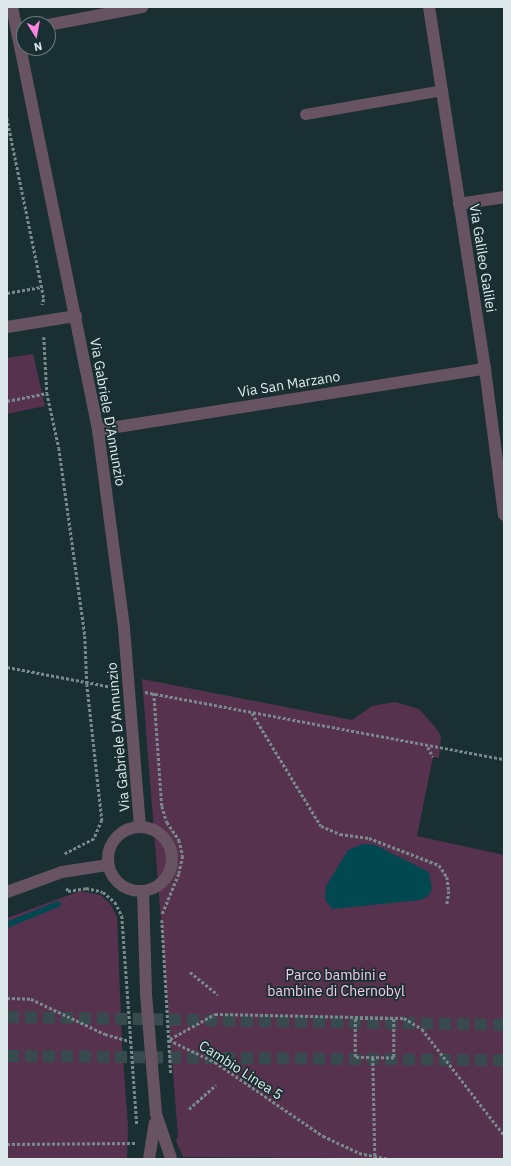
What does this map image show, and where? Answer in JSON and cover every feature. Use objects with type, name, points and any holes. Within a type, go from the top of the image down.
[{"type":"street","name":"Via Gabriele D'Annunzio","points":[[12,7],[16,18]]},
{"type":"street","points":[[56,23],[142,7]]},
{"type":"street","name":"Via Galileo Galilei","points":[[429,7],[485,369],[504,515]]},
{"type":"street","name":"Via Gabriele D'Annunzio","points":[[25,56],[98,430],[124,628],[140,826]]},
{"type":"street","points":[[459,204],[504,197]]},
{"type":"street","points":[[7,327],[76,316]]},
{"type":"street","name":"Via San Marzano","points":[[98,430],[485,369]]},
{"type":"street","name":"Via Gabriele D'Annunzio","points":[[108,865],[108,855],[115,838],[131,828],[140,826],[151,828],[161,833],[172,852],[173,863],[163,882],[143,891]]},
{"type":"street","points":[[7,892],[62,872],[108,865],[111,874],[124,887],[143,891],[149,1028],[156,1114],[150,1159],[161,1155],[172,1158]]},
{"type":"street","points":[[156,1114],[172,1158]]},
{"type":"lane","points":[[305,114],[442,90]]},
{"type":"path","points":[[7,118],[44,299],[40,315],[47,393],[59,448],[85,636],[87,684],[102,820],[94,839],[56,857],[68,891],[80,888],[96,889],[109,897],[118,908],[123,926],[137,1130]]},
{"type":"path","points":[[7,293],[42,287]]},
{"type":"path","points":[[7,401],[47,393]]},
{"type":"path","points":[[7,667],[87,684],[154,693],[428,747],[504,759]]},
{"type":"path","points":[[154,693],[162,806],[167,822],[179,840],[183,856],[179,874],[162,913],[169,1040],[215,1014],[404,1018],[422,1029],[504,1135]]},
{"type":"path","points":[[252,713],[321,826],[340,834],[369,838],[439,865],[447,877],[449,891],[447,905]]},
{"type":"path","points":[[428,747],[433,756]]},
{"type":"path","points":[[190,972],[218,995]]},
{"type":"path","name":"Cambio Linea 5","points":[[7,998],[31,999],[105,1034],[130,1041],[169,1040],[215,1062],[324,1136],[359,1153],[390,1159]]},
{"type":"path","points":[[355,1019],[394,1019],[394,1058],[373,1058],[355,1058],[355,1019]]},
{"type":"path","points":[[373,1058],[375,1156]]},
{"type":"path","points":[[189,1109],[216,1085]]},
{"type":"path","points":[[135,1148],[136,1139]]},
{"type":"path","points":[[7,1144],[136,1143]]},
{"type":"green space","points":[[33,354],[45,406],[7,414],[7,358]]},
{"type":"green space","name":"Parco bambini e bambine di Chernobyl","points":[[142,679],[352,720],[372,706],[395,702],[419,709],[436,728],[441,736],[439,758],[433,757],[417,836],[504,855],[504,1159],[183,1157],[176,1141],[178,1136]]},
{"type":"green space","points":[[80,891],[101,895],[111,905],[117,917],[122,1043],[128,1127],[127,1159],[7,1159],[7,918]]},
{"type":"water","points":[[363,844],[375,845],[429,872],[432,889],[428,896],[421,900],[332,909],[325,899],[326,886],[348,850]]},
{"type":"waterway","points":[[7,925],[58,904]]},
{"type":"tunnel","points":[[7,1017],[504,1025]]},
{"type":"tunnel","points":[[7,1056],[504,1060]]}]
